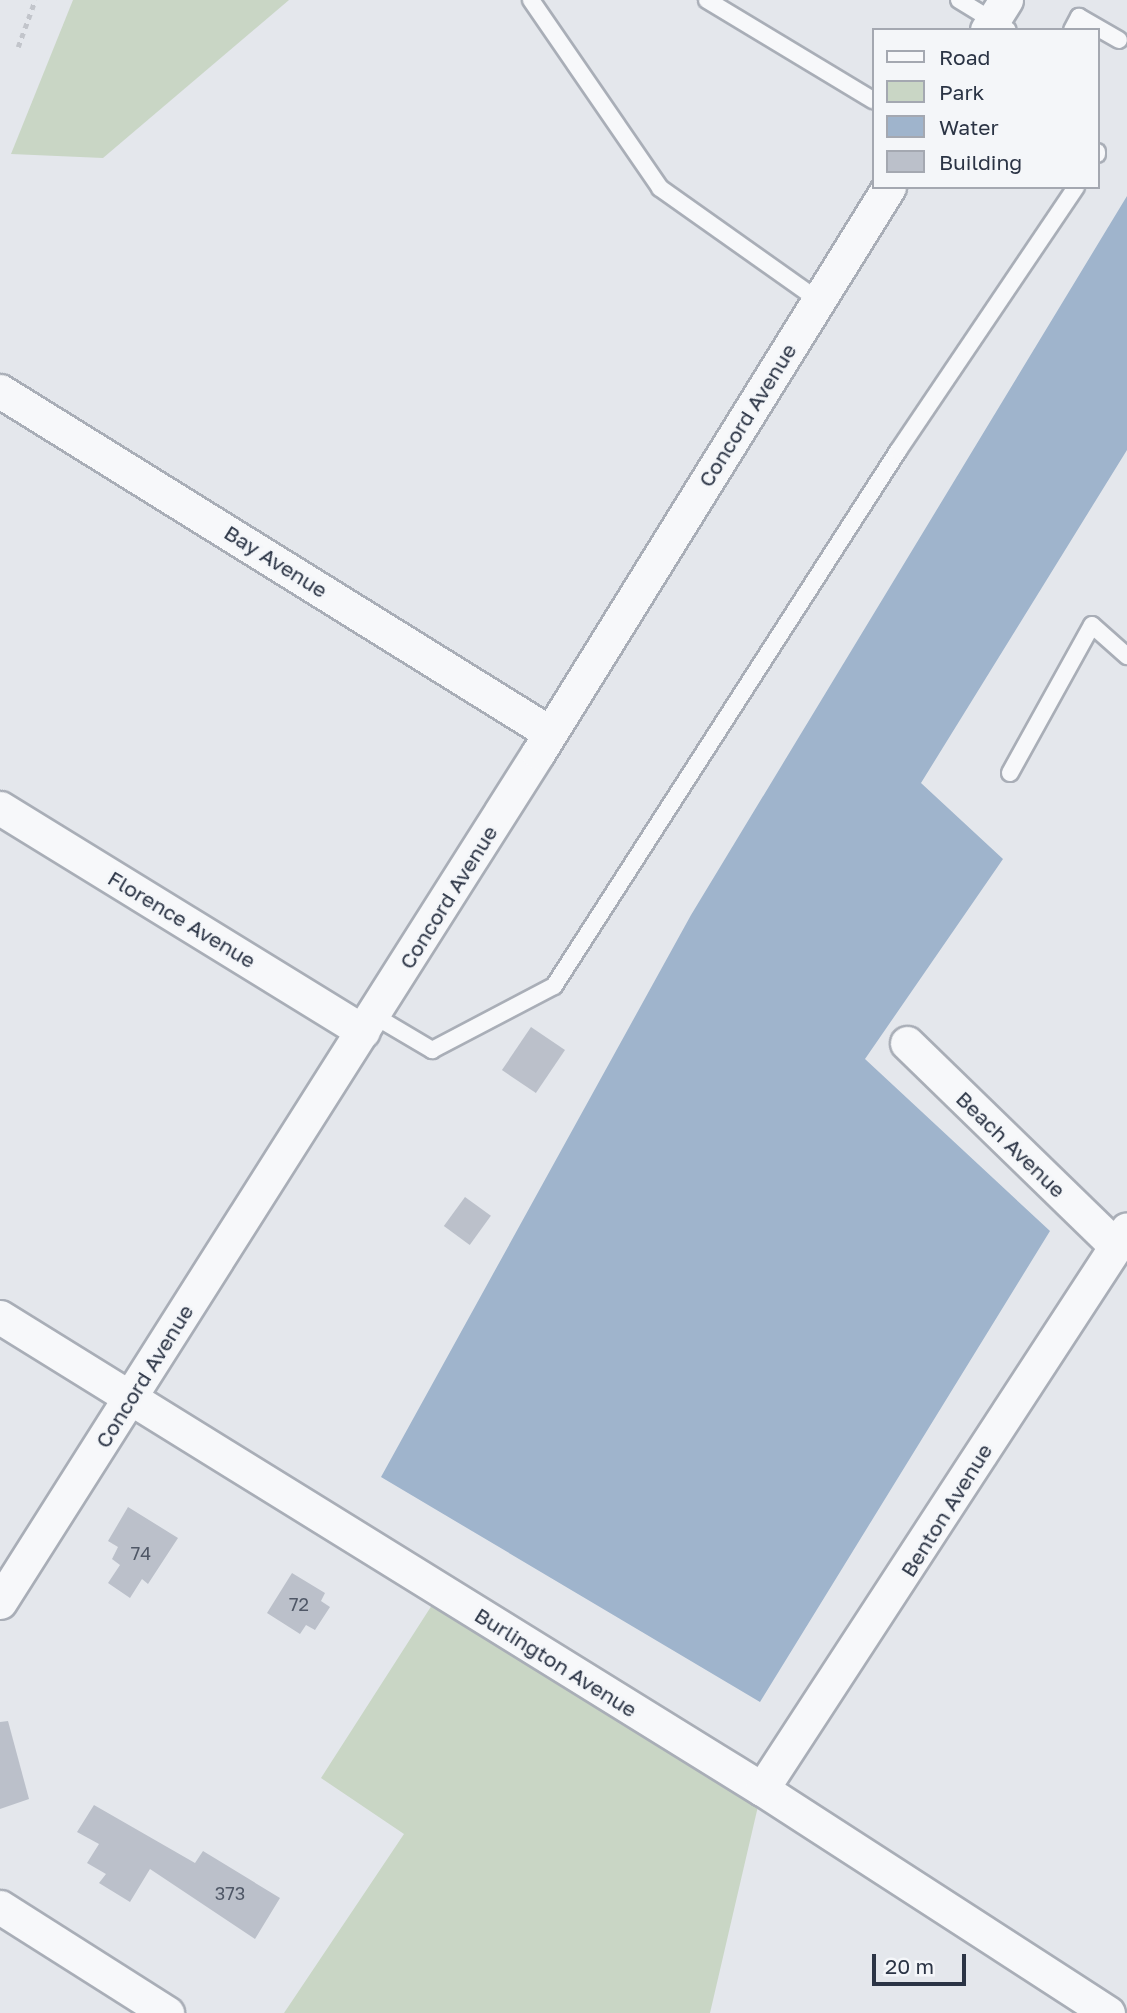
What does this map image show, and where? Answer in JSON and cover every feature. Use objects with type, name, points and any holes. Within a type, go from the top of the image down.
[{"type":"street","name":"Concord Avenue","points":[[0,1602],[368,1023],[888,189]]},
{"type":"street","name":"Bay Avenue","points":[[0,391],[550,733]]},
{"type":"street","name":"Florence Avenue","points":[[0,808],[368,1023]]},
{"type":"street","name":"Beach Avenue","points":[[907,1043],[1121,1238]]},
{"type":"street","name":"Benton Avenue","points":[[762,1789],[853,1657],[1121,1238]]},
{"type":"street","name":"Burlington Avenue","points":[[0,1317],[762,1789],[1108,2013]]},
{"type":"street","points":[[0,1907],[167,2013]]},
{"type":"lane","points":[[552,0],[534,5],[660,188],[818,300]]},
{"type":"lane","points":[[707,0],[872,99]]},
{"type":"lane","points":[[959,0],[999,20]]},
{"type":"lane","points":[[1073,28],[1079,17],[1098,28]]},
{"type":"lane","points":[[1099,28],[1119,40]]},
{"type":"lane","points":[[368,1023],[432,1050],[554,986],[898,451],[1075,189]]},
{"type":"lane","points":[[1010,773],[1092,625],[1127,656]]},
{"type":"path","points":[[18,47],[35,0]]},
{"type":"green space","points":[[73,0],[289,0],[103,158],[11,154]]},
{"type":"green space","points":[[441,1591],[762,1789],[710,2013],[284,2013],[404,1834],[321,1778]]},
{"type":"water","points":[[1127,196],[1127,450],[921,783],[1003,859],[865,1059],[1050,1231],[760,1702],[381,1477],[691,915]]},
{"type":"building","points":[[531,1027],[565,1050],[536,1093],[502,1070]]},
{"type":"building","points":[[465,1197],[491,1216],[470,1245],[444,1226]]},
{"type":"building","points":[[128,1507],[178,1538],[148,1584],[142,1579],[130,1598],[108,1583],[120,1565],[112,1559],[118,1547],[108,1541]]},
{"type":"building","points":[[292,1573],[325,1593],[321,1601],[330,1607],[315,1630],[306,1625],[300,1634],[267,1613]]},
{"type":"building","points":[[8,1721],[29,1799],[0,1809],[0,1722]]},
{"type":"building","points":[[94,1805],[195,1863],[203,1851],[280,1898],[255,1939],[150,1869],[130,1902],[99,1883],[106,1874],[87,1863],[99,1844],[77,1832]]}]
